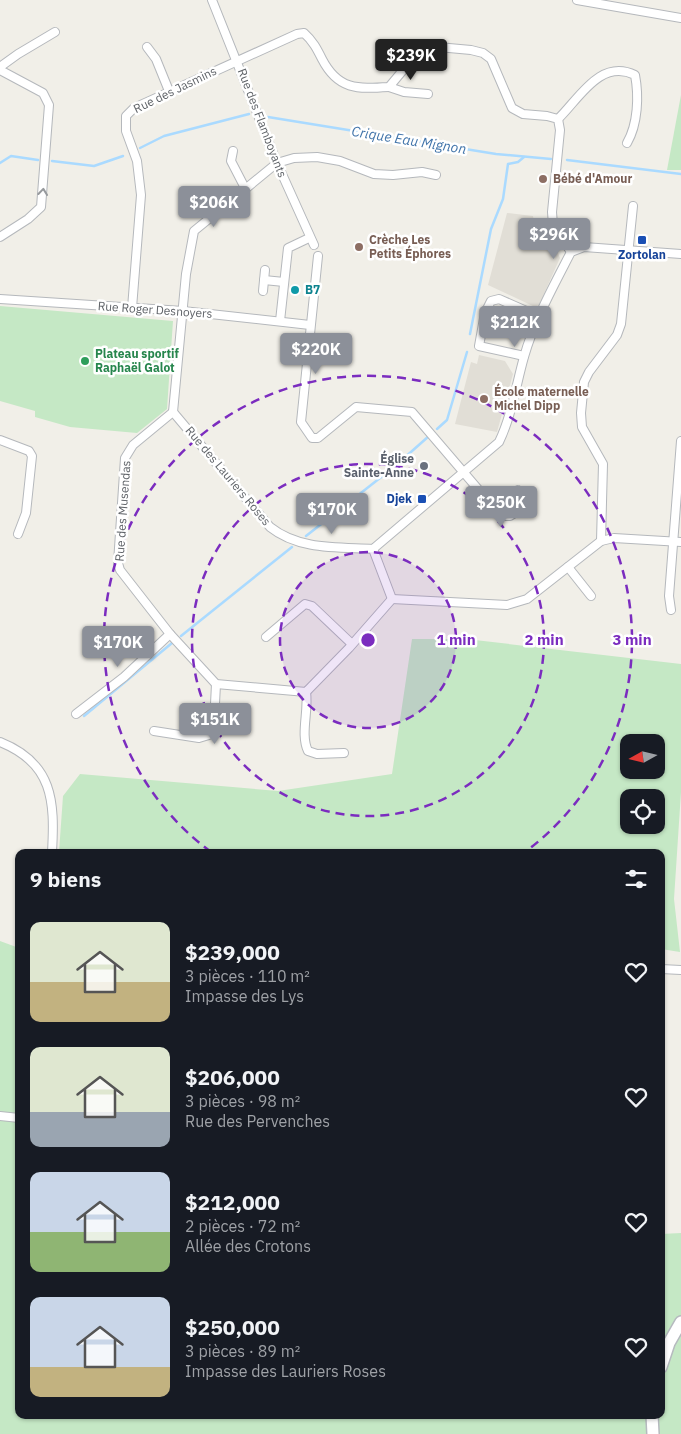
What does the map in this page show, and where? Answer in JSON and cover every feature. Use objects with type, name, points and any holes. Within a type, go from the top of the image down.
[{"type":"street","name":"Rue des Flamboyants","points":[[212,0],[238,60],[277,162],[309,238],[314,245]]},
{"type":"street","points":[[577,0],[681,18]]},
{"type":"street","points":[[0,236],[28,219],[41,208],[49,105],[43,93],[0,69],[18,54],[55,32]]},
{"type":"street","name":"Rue des Jasmins","points":[[132,308],[141,195],[137,161],[126,131],[126,116],[134,108],[283,38],[304,33],[312,40],[330,74],[342,84],[370,88],[389,87]]},
{"type":"street","points":[[428,94],[404,92],[389,87],[409,63],[424,52],[438,47],[471,50],[483,53],[492,59],[512,108],[523,114],[558,119]]},
{"type":"street","points":[[147,48],[156,59],[169,91]]},
{"type":"street","points":[[558,119],[591,82],[602,74],[618,70],[628,71],[635,75],[638,88],[633,132],[627,143]]},
{"type":"street","points":[[558,119],[560,130],[552,212],[553,226],[571,252]]},
{"type":"street","points":[[233,151],[231,161],[245,188]]},
{"type":"street","points":[[173,412],[183,311],[194,231],[277,162],[294,158],[317,157],[340,161],[374,174],[393,175],[422,172],[436,175]]},
{"type":"street","points":[[601,541],[603,464],[582,427],[581,414],[586,377],[617,335],[621,324],[632,206]]},
{"type":"street","points":[[280,321],[288,248],[309,238]]},
{"type":"street","points":[[392,599],[372,549],[499,442],[505,430],[524,356],[571,252],[584,247],[681,254]]},
{"type":"street","points":[[318,256],[301,422],[312,438],[318,438],[356,407],[410,411],[415,413],[501,516],[510,516],[524,506],[518,490]]},
{"type":"street","points":[[263,291],[265,270]]},
{"type":"street","points":[[264,280],[284,282]]},
{"type":"street","name":"Rue Roger Desnoyers","points":[[0,298],[183,311],[310,325]]},
{"type":"street","points":[[524,356],[479,346],[485,313],[491,301],[499,299],[540,317]]},
{"type":"street","name":"Rue des Lauriers Roses","points":[[173,412],[270,527],[283,538],[302,544],[372,549]]},
{"type":"street","name":"Rue des Musendas","points":[[173,412],[133,445],[125,458],[118,563],[120,570],[170,634],[216,684]]},
{"type":"street","points":[[0,440],[29,451],[32,456],[26,513],[18,534]]},
{"type":"street","points":[[672,610],[669,596],[681,441]]},
{"type":"street","points":[[392,599],[507,605],[527,599],[601,541],[614,538],[672,543],[681,542]]},
{"type":"street","points":[[568,567],[592,596]]},
{"type":"street","points":[[344,753],[317,754],[308,750],[305,737],[306,692],[392,599]]},
{"type":"street","points":[[266,637],[305,604],[312,606],[352,644]]},
{"type":"street","points":[[76,714],[124,677],[170,634]]},
{"type":"street","points":[[154,732],[199,738],[209,735],[214,724],[216,684],[306,692]]},
{"type":"street","points":[[0,742],[16,748],[32,759],[45,778],[50,793],[53,822],[52,849]]},
{"type":"street","points":[[665,969],[681,970]]},
{"type":"street","points":[[0,1116],[15,1118]]},
{"type":"street","points":[[665,1355],[669,1343],[681,1322]]},
{"type":"street","points":[[652,1419],[653,1434]]},
{"type":"shaded area","points":[[507,213],[533,216],[534,222],[553,240],[560,258],[539,305],[535,307],[488,285]]},
{"type":"shaded area","name":"École maternelle Michel Dipp","points":[[479,355],[505,361],[513,374],[497,432],[455,424],[471,362],[477,364]]},
{"type":"green space","points":[[681,95],[681,170],[667,170]]},
{"type":"green space","name":"Plateau sportif Raphaël Galot","points":[[0,306],[173,321],[167,409],[137,433],[70,427],[35,417],[35,411],[0,401]]},
{"type":"green space","points":[[412,639],[466,639],[681,664],[681,792],[674,899],[680,952],[665,950],[665,849],[59,849],[63,796],[80,774],[278,791],[392,774]]},
{"type":"green space","points":[[0,941],[15,947],[15,1419],[665,1419],[665,1234],[681,1233],[681,1434],[0,1434]]},
{"type":"waterway","name":"Crique Eau Mignon","points":[[140,148],[164,136],[249,114]]},
{"type":"waterway","name":"Crique Eau Mignon","points":[[268,117],[496,154],[551,159]]},
{"type":"waterway","name":"Crique Eau Mignon","points":[[0,163],[11,156],[38,160]]},
{"type":"waterway","name":"Crique Eau Mignon","points":[[52,161],[94,166],[123,156]]},
{"type":"waterway","points":[[470,334],[491,229],[503,199],[508,164],[518,162],[524,157]]},
{"type":"waterway","name":"Crique Eau Mignon","points":[[567,160],[681,174]]},
{"type":"waterway","points":[[437,429],[447,420],[467,352]]},
{"type":"waterway","points":[[306,536],[394,467],[429,436]]},
{"type":"waterway","points":[[181,636],[292,547]]},
{"type":"waterway","points":[[84,716],[172,643]]},
{"type":"place","name":"Bébé d'Amour","points":[[543,179]]},
{"type":"place","name":"Zortolan","points":[[642,240]]},
{"type":"place","name":"Crèche Les Petits Éphores","points":[[359,247]]},
{"type":"place","name":"B7","points":[[295,290]]},
{"type":"place","name":"Plateau sportif Raphaël Galot","points":[[85,361]]},
{"type":"place","name":"École maternelle Michel Dipp","points":[[484,399]]},
{"type":"place","name":"Église Sainte-Anne","points":[[424,466]]},
{"type":"place","name":"Djek","points":[[422,499]]}]
